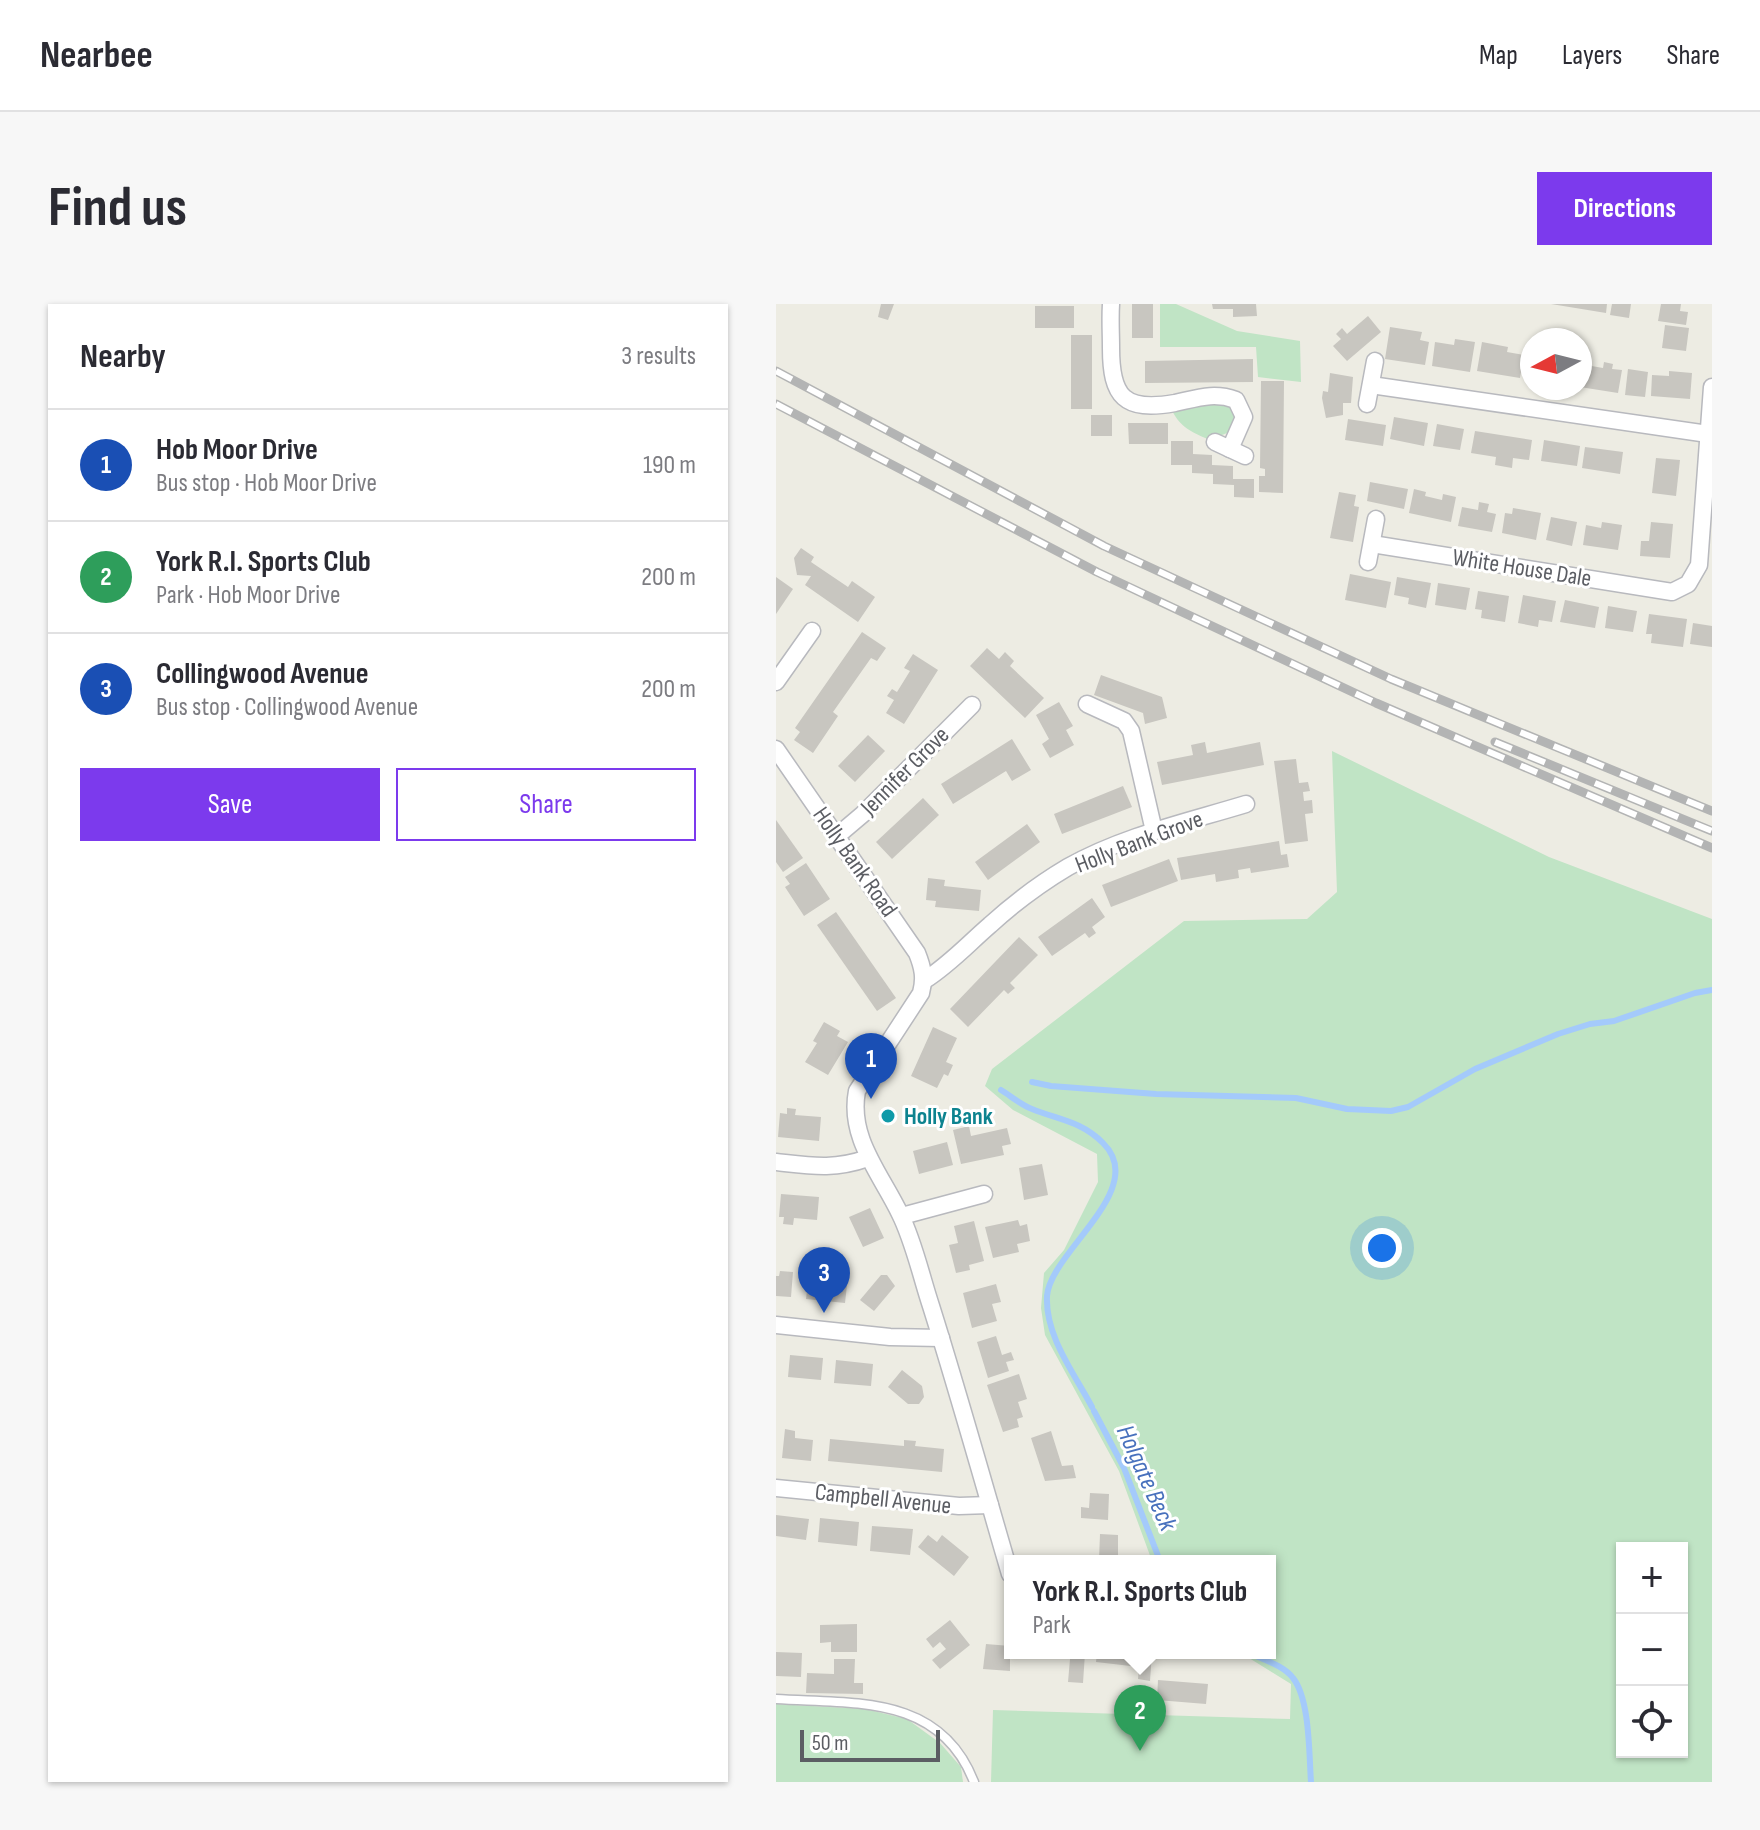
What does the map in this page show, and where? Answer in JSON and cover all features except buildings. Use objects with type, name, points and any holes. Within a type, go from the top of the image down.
[{"type":"street","points":[[1111,304],[1111,368],[1113,383],[1119,393],[1131,401],[1149,405],[1220,394],[1236,400],[1244,417],[1230,449]]},
{"type":"street","points":[[1367,404],[1375,361]]},
{"type":"street","points":[[1371,385],[1708,434],[1712,387]]},
{"type":"street","name":"White House Dale","points":[[1372,544],[1672,592],[1688,584],[1699,565],[1708,434]]},
{"type":"street","points":[[1368,562],[1376,519]]},
{"type":"street","points":[[776,682],[812,631]]},
{"type":"street","points":[[1087,704],[1124,721],[1131,731],[1154,831]]},
{"type":"street","name":"Jennifer Grove","points":[[837,836],[972,705]]},
{"type":"street","name":"Holly Bank Road","points":[[776,749],[917,953],[925,980]]},
{"type":"street","name":"Holly Bank Grove","points":[[925,980],[956,958],[990,924],[1068,868],[1154,831],[1246,804]]},
{"type":"street","points":[[925,980],[921,993],[857,1091],[854,1109],[856,1125],[868,1158],[902,1216],[1004,1555]]},
{"type":"street","points":[[776,1162],[826,1168],[845,1166],[868,1158]]},
{"type":"street","points":[[902,1216],[984,1194]]},
{"type":"street","points":[[776,1325],[890,1337],[941,1338]]},
{"type":"street","name":"Campbell Avenue","points":[[776,1488],[959,1506],[990,1505]]},
{"type":"lane","points":[[776,1699],[868,1705],[912,1714],[949,1742],[965,1762],[974,1782]]},
{"type":"green space","points":[[1160,304],[1176,304],[1237,331],[1300,341],[1301,382],[1258,377],[1256,347],[1160,347]]},
{"type":"green space","points":[[1205,403],[1230,405],[1237,419],[1232,431],[1215,442],[1185,427],[1172,410]]},
{"type":"green space","points":[[1332,751],[1549,857],[1712,919],[1712,1782],[991,1782],[993,1710],[1290,1719],[1291,1684],[1251,1659],[1276,1659],[1276,1555],[1150,1555],[1119,1471],[1045,1335],[1041,1308],[1044,1273],[1064,1250],[1098,1182],[1097,1154],[1013,1110],[985,1086],[992,1069],[1184,921],[1307,919],[1337,892]]},
{"type":"green space","points":[[776,1704],[865,1709],[907,1719],[940,1743],[961,1767],[963,1782],[776,1782]]},
{"type":"waterway","points":[[1032,1082],[1156,1094],[1296,1098],[1347,1109],[1391,1111],[1408,1107],[1475,1069],[1558,1034],[1590,1024],[1614,1021],[1712,990]]},
{"type":"waterway","name":"Holgate Beck","points":[[1001,1090],[1028,1107],[1086,1130],[1103,1143],[1114,1161],[1114,1180],[1107,1200],[1052,1279],[1047,1296],[1056,1340],[1092,1407]]},
{"type":"waterway","name":"Holgate Beck","points":[[1094,1411],[1124,1468],[1158,1555]]},
{"type":"waterway","name":"Holgate Beck","points":[[1264,1659],[1284,1670],[1299,1687],[1308,1728],[1311,1782]]},
{"type":"railway","points":[[776,371],[1104,546],[1391,679],[1712,811]]},
{"type":"railway","points":[[776,404],[1097,572],[1376,703],[1712,848]]},
{"type":"railway","points":[[1495,742],[1712,831]]},
{"type":"place","name":"Hob Moor Drive","points":[[871,1099]]},
{"type":"place","name":"Holly Bank","points":[[888,1116]]},
{"type":"place","name":"Collingwood Avenue","points":[[824,1313]]},
{"type":"place","name":"York R.I. Sports Club","points":[[1140,1751]]}]
